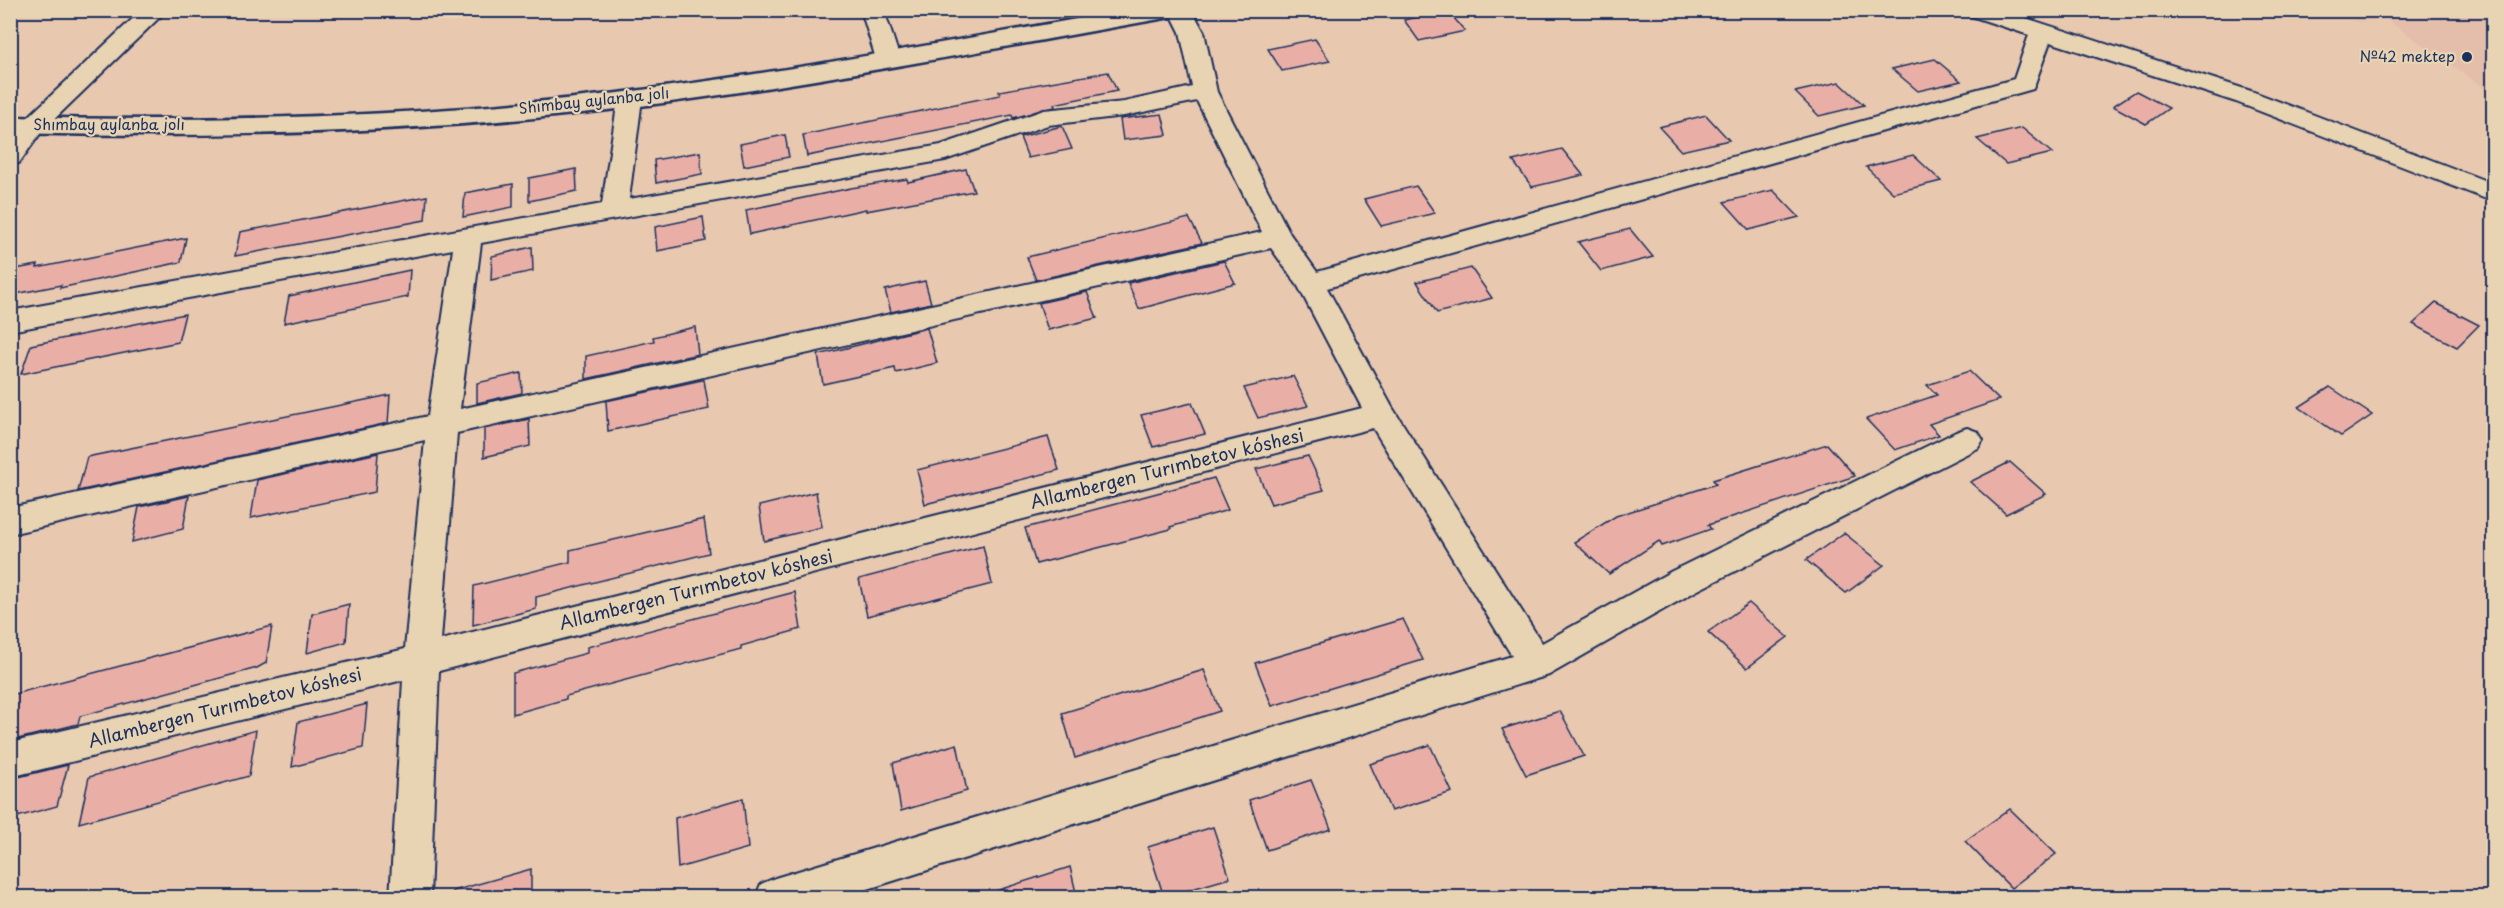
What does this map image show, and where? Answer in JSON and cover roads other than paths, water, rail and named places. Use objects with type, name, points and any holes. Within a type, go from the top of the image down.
[{"type":"main road","name":"Shımbay aylanba jolı","points":[[22,125],[253,125],[375,121],[630,99],[888,59],[1171,10]]},
{"type":"street","points":[[10,157],[22,125],[156,10]]},
{"type":"street","points":[[873,10],[888,59]]},
{"type":"street","points":[[1180,10],[1192,32],[1205,92],[1278,237],[1310,283],[1381,415],[1536,664]]},
{"type":"street","points":[[1976,10],[2245,97],[2493,194]]},
{"type":"street","points":[[1310,283],[2024,84],[2042,32]]},
{"type":"street","points":[[10,321],[614,210],[945,153],[1044,118],[1124,109],[1205,92]]},
{"type":"street","points":[[614,210],[630,99]]},
{"type":"street","points":[[10,520],[1278,237]]},
{"type":"street","points":[[410,897],[422,660],[442,425],[468,238]]},
{"type":"street","name":"Allambergen Turımbetov kóshesi","points":[[10,760],[422,660],[1381,415]]},
{"type":"street","points":[[776,897],[1536,664],[1684,581],[1967,440]]},
{"type":"waterway","points":[[2492,898],[2494,893]]},
{"type":"place","name":"№42 mektep","points":[[2467,57]]}]
